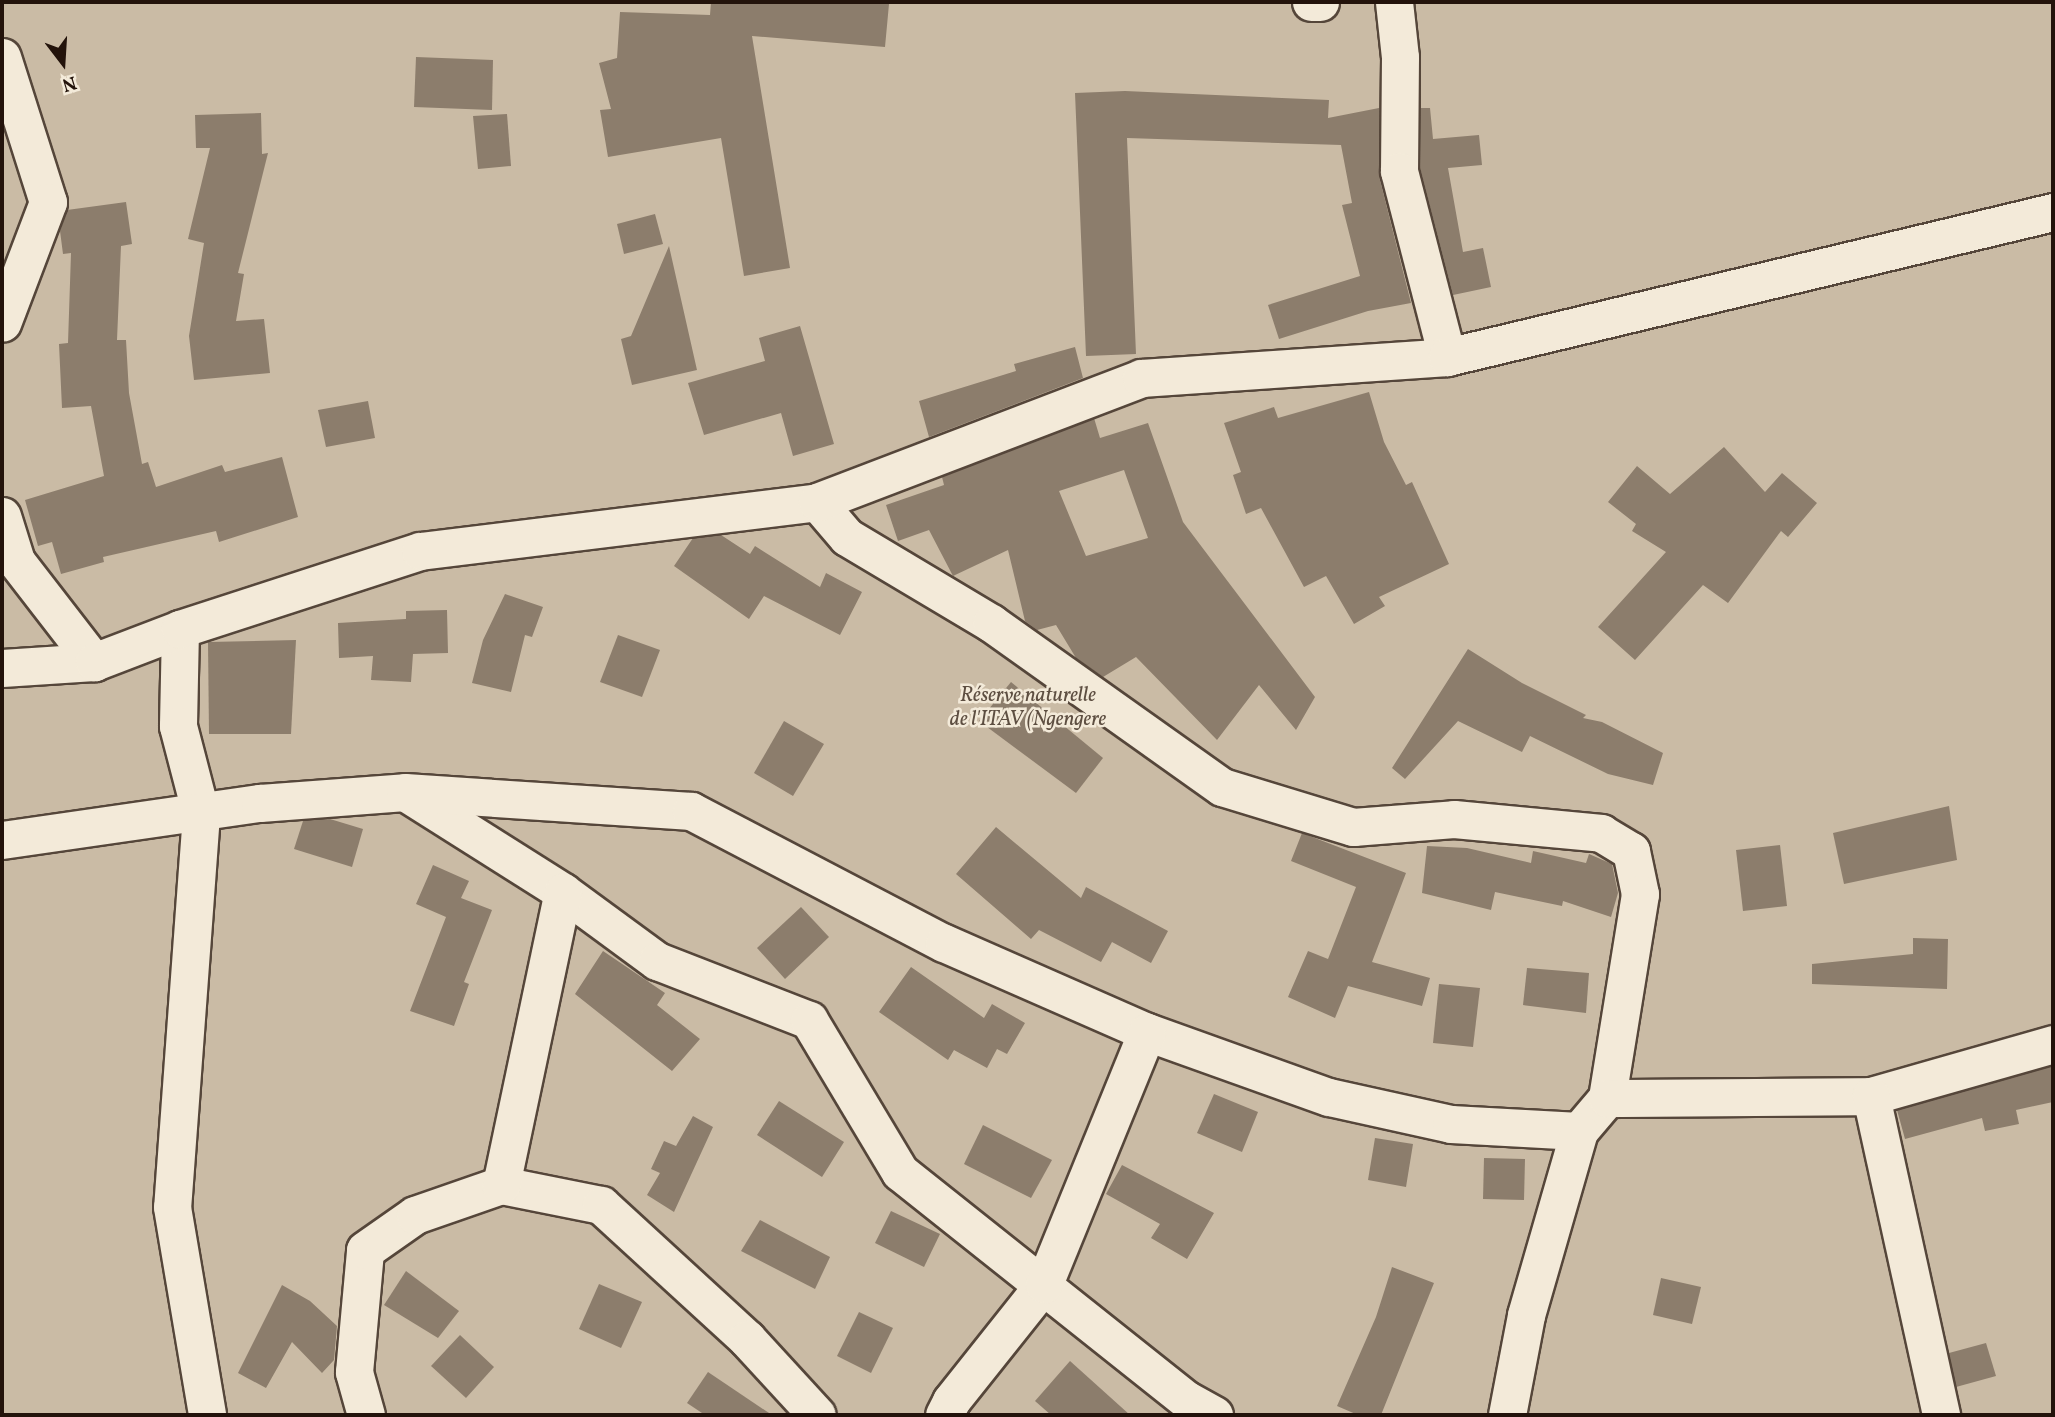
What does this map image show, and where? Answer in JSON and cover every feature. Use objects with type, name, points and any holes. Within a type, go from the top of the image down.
[{"type":"street","points":[[1311,2],[1320,2]]},
{"type":"street","points":[[1394,2],[1400,57],[1399,171],[1447,357]]},
{"type":"street","points":[[2,57],[48,202],[2,323]]},
{"type":"street","points":[[2,668],[94,662],[180,629],[420,551],[817,502],[1141,378],[1447,357],[2053,212]]},
{"type":"street","points":[[817,502],[847,537],[991,623],[1223,786],[1353,827],[1454,818],[1601,833],[1631,851],[1640,894],[1607,1098],[1579,1131],[1526,1315],[1507,1415]]},
{"type":"street","points":[[2,516],[16,561],[94,662]]},
{"type":"street","points":[[180,629],[178,726],[201,814],[172,1207],[207,1415]]},
{"type":"street","points":[[2,840],[201,814],[260,803],[405,793],[691,811],[944,943],[1147,1032],[1329,1097],[1451,1125],[1579,1131]]},
{"type":"street","points":[[405,793],[563,892],[657,961],[809,1020],[900,1171],[1188,1400],[1214,1415]]},
{"type":"street","points":[[501,1185],[563,892]]},
{"type":"street","points":[[944,1415],[951,1401],[1044,1284],[1147,1032]]},
{"type":"street","points":[[1607,1098],[1871,1096],[2053,1044]]},
{"type":"street","points":[[1871,1096],[1941,1415]]},
{"type":"street","points":[[366,1415],[354,1372],[365,1250],[415,1215],[501,1185],[601,1205],[747,1339],[817,1415]]},
{"type":"green space","name":"Réserve naturelle de l'ITAV (Ngengere","points":[[2,2],[2053,2],[2053,1415],[2,1415]]},
{"type":"building","points":[[711,2],[889,4],[885,47],[752,36],[790,268],[744,276],[721,138],[608,157],[600,110],[611,109],[599,63],[617,58],[620,12],[710,15]]},
{"type":"building","points":[[416,57],[493,60],[492,110],[414,107]]},
{"type":"building","points":[[1125,91],[1329,100],[1328,118],[1379,108],[1379,176],[1411,303],[1368,311],[1279,339],[1268,305],[1360,276],[1342,205],[1352,203],[1341,145],[1127,138],[1136,354],[1086,356],[1075,93]]},
{"type":"building","points":[[1421,108],[1430,108],[1433,139],[1479,135],[1482,165],[1448,168],[1463,252],[1483,248],[1491,287],[1453,295],[1420,168]]},
{"type":"building","points":[[261,113],[262,154],[268,153],[238,273],[244,274],[236,321],[264,319],[270,373],[194,380],[189,336],[204,243],[188,239],[210,148],[196,148],[195,115]]},
{"type":"building","points":[[507,114],[511,166],[478,169],[473,116]]},
{"type":"building","points":[[126,202],[132,244],[121,246],[117,340],[126,340],[129,393],[142,464],[148,462],[156,487],[222,465],[225,472],[282,457],[298,517],[219,542],[216,531],[103,557],[104,562],[61,574],[52,542],[38,546],[25,500],[104,476],[91,406],[62,408],[59,344],[68,343],[71,253],[63,254],[60,231],[67,210]]},
{"type":"building","points":[[655,214],[663,244],[624,254],[617,224]]},
{"type":"building","points":[[669,246],[697,370],[632,385],[621,339],[631,336]]},
{"type":"building","points":[[800,326],[834,444],[793,456],[781,413],[704,435],[688,383],[765,361],[759,338]]},
{"type":"building","points":[[1075,347],[1083,378],[929,437],[919,401],[1016,371],[1014,364]]},
{"type":"building","points":[[1369,392],[1384,442],[1406,485],[1412,482],[1449,564],[1379,597],[1385,606],[1354,624],[1326,576],[1304,587],[1261,508],[1246,514],[1233,475],[1241,472],[1224,423],[1274,407],[1278,418]]},
{"type":"building","points":[[368,401],[375,438],[326,447],[318,410]]},
{"type":"building","points":[[1094,418],[1100,438],[1148,423],[1183,522],[1315,697],[1296,730],[1259,685],[1217,740],[1136,657],[1103,677],[1076,658],[1056,625],[1037,630],[1025,621],[1008,550],[953,576],[929,530],[898,541],[886,505],[944,485],[942,477]],"holes":[[[1124,470],[1148,538],[1086,556],[1059,491]]]},
{"type":"building","points":[[1724,447],[1765,492],[1782,473],[1817,503],[1788,537],[1781,531],[1728,603],[1703,585],[1635,660],[1598,627],[1666,552],[1632,531],[1636,524],[1608,502],[1637,466],[1670,494]]},
{"type":"building","points":[[721,535],[750,554],[755,546],[820,587],[826,573],[862,592],[840,635],[764,596],[749,619],[674,566],[693,538]]},
{"type":"building","points":[[505,594],[543,607],[532,637],[525,635],[511,692],[472,683],[483,640]]},
{"type":"building","points":[[447,610],[448,653],[413,654],[411,682],[371,680],[373,656],[339,658],[338,623],[406,619],[406,611]]},
{"type":"building","points":[[618,635],[660,650],[642,697],[600,682]]},
{"type":"building","points":[[296,640],[291,734],[209,734],[208,642]]},
{"type":"building","points":[[1468,649],[1522,683],[1586,715],[1583,718],[1602,722],[1663,753],[1653,785],[1608,774],[1530,736],[1522,752],[1458,721],[1405,779],[1392,768]]},
{"type":"building","points":[[1011,682],[1103,758],[1076,793],[979,721]]},
{"type":"building","points":[[784,721],[824,744],[793,796],[754,773]]},
{"type":"building","points":[[1949,806],[1957,860],[1844,884],[1833,833]]},
{"type":"building","points":[[330,819],[363,829],[352,867],[294,849],[303,821]]},
{"type":"building","points":[[996,827],[1081,898],[1086,887],[1168,931],[1151,963],[1112,942],[1101,962],[1039,930],[1031,939],[956,874]]},
{"type":"building","points":[[1302,833],[1406,873],[1372,962],[1430,978],[1422,1006],[1348,986],[1335,1018],[1288,997],[1308,951],[1328,959],[1356,887],[1291,861]]},
{"type":"building","points":[[1780,845],[1787,906],[1743,911],[1736,850]]},
{"type":"building","points":[[1427,846],[1467,848],[1531,863],[1533,851],[1586,863],[1589,854],[1612,864],[1618,893],[1611,917],[1563,901],[1562,906],[1495,892],[1491,910],[1422,893]]},
{"type":"building","points":[[433,865],[469,881],[461,898],[492,910],[464,982],[469,984],[454,1026],[410,1011],[446,917],[416,904]]},
{"type":"building","points":[[801,907],[829,937],[785,979],[757,948]]},
{"type":"building","points":[[1913,938],[1948,939],[1947,989],[1812,984],[1812,964],[1913,954]]},
{"type":"building","points":[[603,951],[665,993],[657,1005],[700,1039],[672,1071],[575,994]]},
{"type":"building","points":[[911,967],[984,1018],[992,1004],[1025,1023],[1007,1054],[997,1049],[987,1068],[954,1050],[948,1060],[879,1012]]},
{"type":"building","points":[[1527,968],[1589,973],[1586,1013],[1523,1005]]},
{"type":"building","points":[[1439,984],[1480,988],[1473,1047],[1433,1043]]},
{"type":"building","points":[[2053,1066],[2053,1102],[2016,1110],[2019,1124],[1985,1131],[1982,1118],[1905,1139],[1897,1110]]},
{"type":"building","points":[[1214,1094],[1258,1112],[1242,1152],[1197,1133]]},
{"type":"building","points":[[779,1101],[844,1142],[822,1177],[757,1135]]},
{"type":"building","points":[[693,1116],[713,1127],[674,1212],[647,1195],[660,1173],[651,1169],[664,1141],[676,1146]]},
{"type":"building","points":[[983,1125],[1052,1160],[1031,1198],[964,1164]]},
{"type":"building","points":[[1375,1138],[1413,1144],[1406,1187],[1368,1180]]},
{"type":"building","points":[[1484,1158],[1525,1159],[1524,1200],[1483,1199]]},
{"type":"building","points":[[1122,1165],[1214,1213],[1187,1259],[1151,1238],[1160,1224],[1106,1194]]},
{"type":"building","points":[[891,1211],[940,1234],[924,1267],[875,1243]]},
{"type":"building","points":[[760,1220],[830,1257],[815,1289],[741,1251]]},
{"type":"building","points":[[1392,1267],[1434,1283],[1381,1415],[1358,1415],[1337,1406],[1376,1317]]},
{"type":"building","points":[[406,1271],[459,1311],[438,1338],[384,1305]]},
{"type":"building","points":[[1661,1278],[1701,1287],[1692,1324],[1653,1315]]},
{"type":"building","points":[[599,1284],[642,1302],[621,1348],[579,1329]]},
{"type":"building","points":[[282,1285],[310,1301],[337,1326],[334,1360],[322,1373],[292,1342],[266,1388],[238,1373]]},
{"type":"building","points":[[859,1312],[893,1328],[871,1373],[837,1356]]},
{"type":"building","points":[[460,1335],[494,1367],[466,1398],[431,1366]]},
{"type":"building","points":[[1986,1343],[1996,1376],[1956,1387],[1949,1353]]},
{"type":"building","points":[[1070,1361],[1130,1415],[1051,1415],[1035,1401]]},
{"type":"building","points":[[708,1372],[772,1415],[705,1415],[687,1403]]}]
